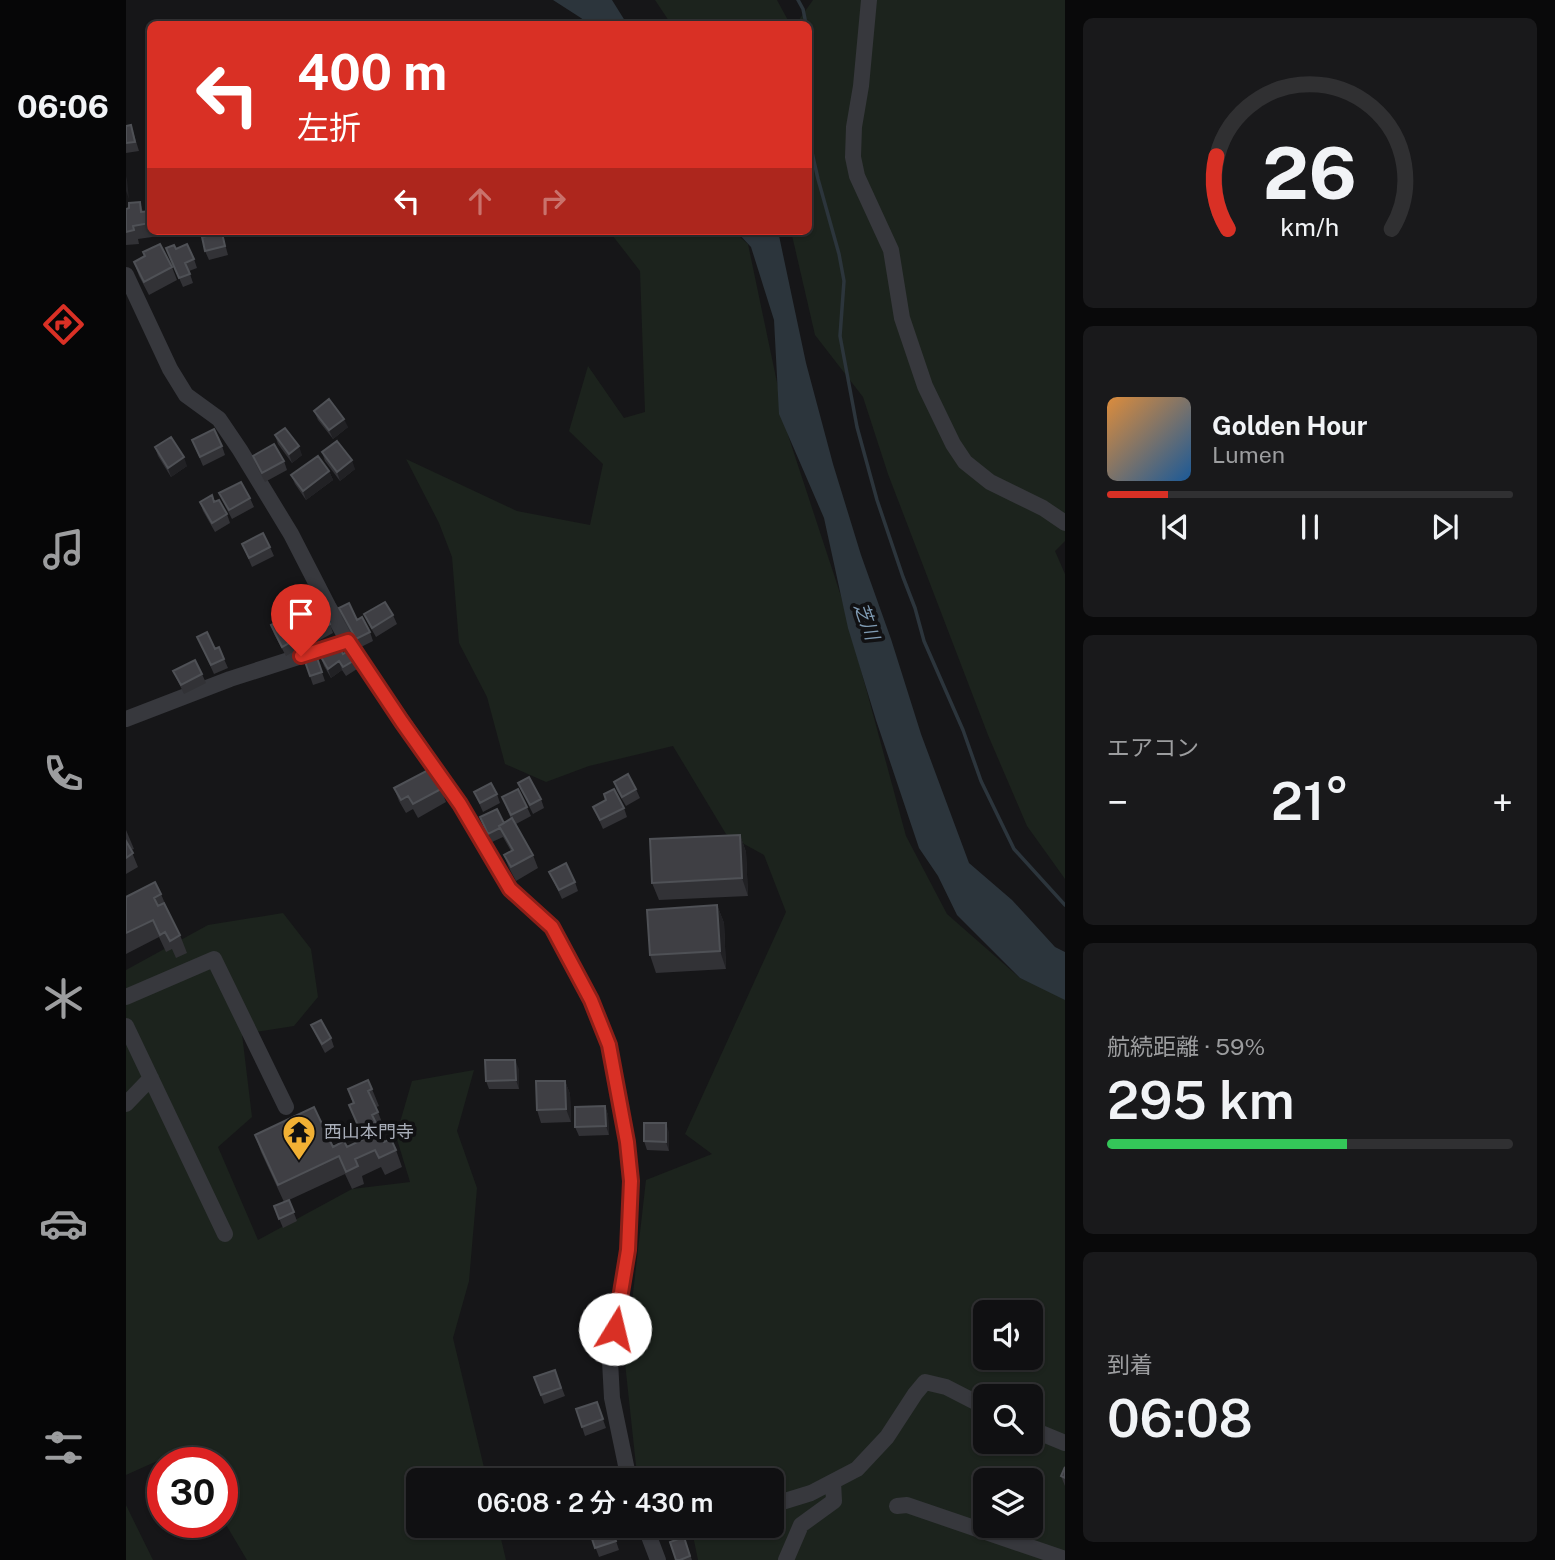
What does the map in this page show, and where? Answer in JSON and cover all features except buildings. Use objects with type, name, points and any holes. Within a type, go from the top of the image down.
[{"type":"street","points":[[869,0],[853,157],[857,176],[891,250],[902,318],[925,386],[953,444],[965,462],[990,482],[1043,508],[1065,523]]},
{"type":"street","points":[[126,275],[170,369],[186,396],[219,419],[240,450],[291,534],[348,641],[460,804],[510,889],[552,927],[591,1000],[609,1045],[627,1142],[631,1181],[628,1250],[610,1360],[612,1398],[627,1468]]},
{"type":"street","points":[[126,719],[230,679],[348,641]]},
{"type":"street","points":[[126,997],[214,959],[286,1107]]},
{"type":"street","points":[[126,1026],[225,1234]]},
{"type":"street","points":[[126,1104],[151,1078]]},
{"type":"street","points":[[784,1501],[811,1493],[857,1469],[887,1437],[925,1382],[946,1387],[973,1401]]},
{"type":"street","points":[[1043,1434],[1065,1443]]},
{"type":"street","points":[[786,1560],[801,1525],[834,1502],[833,1482]]},
{"type":"street","points":[[897,1506],[908,1505],[1065,1559]]},
{"type":"street","points":[[650,1538],[658,1560]]},
{"type":"shaded area","points":[[655,0],[777,0],[788,21],[669,21]]},
{"type":"shaded area","points":[[813,0],[1065,0],[1065,541],[1055,551],[1065,574],[1065,879],[1027,826],[988,735],[888,474],[863,397],[815,335],[792,235],[812,235],[812,21],[798,21]]},
{"type":"shaded area","points":[[612,235],[738,235],[748,244],[788,435],[841,596],[906,836],[947,914],[1020,978],[1065,998],[1065,1560],[698,1560],[693,1538],[784,1538],[784,1468],[636,1468],[625,1363],[646,1180],[712,1154],[685,1134],[786,912],[764,855],[726,834],[673,746],[589,766],[546,782],[505,764],[487,697],[459,643],[452,557],[439,523],[406,459],[517,511],[590,525],[603,464],[569,431],[588,366],[624,418],[645,412],[640,271]]},
{"type":"shaded area","points":[[283,913],[311,949],[318,997],[294,1026],[242,1034],[252,1117],[218,1147],[258,1240],[352,1189],[410,1182],[396,1136],[412,1081],[474,1070],[457,1131],[477,1188],[469,1281],[453,1338],[484,1468],[406,1468],[406,1538],[501,1538],[506,1560],[247,1560],[234,1538],[238,1538],[238,1447],[147,1447],[147,1466],[126,1475],[126,970],[208,925]]},
{"type":"shaded area","points":[[126,1505],[153,1560],[126,1560]]},
{"type":"water","points":[[553,0],[612,0],[625,21],[584,21]]},
{"type":"water","name":"芝川","points":[[740,235],[779,235],[806,363],[833,464],[921,734],[969,863],[1012,900],[1055,947],[1065,952],[1065,1000],[1020,978],[957,915],[938,876],[919,848],[848,628],[824,518],[779,414],[774,320],[751,247]]},
{"type":"waterway","points":[[798,0],[805,21]]},
{"type":"waterway","points":[[812,153],[844,281],[840,336],[857,427],[877,500],[924,641],[963,730],[981,781],[1014,849],[1065,905]]},
{"type":"place","name":"西山本門寺","points":[[299,1162]]},
{"type":"route","points":[[301,656],[348,641],[460,804],[510,889],[552,927],[591,1000],[609,1045],[627,1142],[631,1181],[628,1250],[615,1329]]}]
